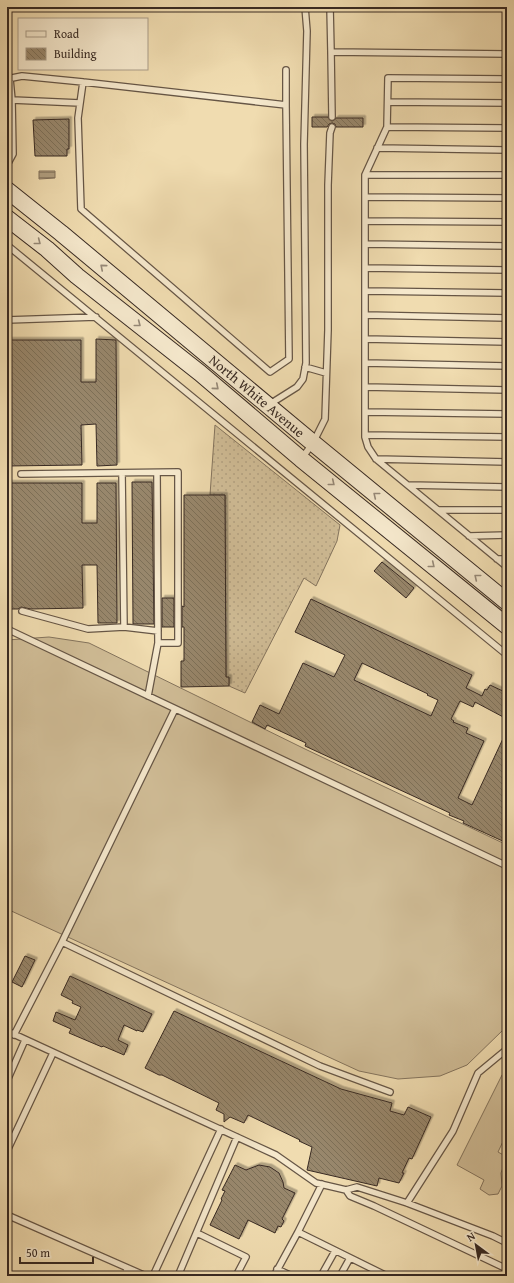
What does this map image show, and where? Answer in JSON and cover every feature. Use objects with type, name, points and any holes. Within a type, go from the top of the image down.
[{"type":"main road","name":"North White Avenue","points":[[7,190],[507,602]]},
{"type":"main road","name":"North White Avenue","points":[[7,218],[47,249],[77,276],[200,373],[301,459],[507,626]]},
{"type":"lane","points":[[268,405],[297,387],[304,379],[306,272],[304,144],[307,31],[305,7]]},
{"type":"lane","points":[[330,7],[332,118]]},
{"type":"lane","points":[[332,52],[507,54]]},
{"type":"lane","points":[[83,82],[78,118],[81,209],[270,372],[289,359],[286,70]]},
{"type":"lane","points":[[7,165],[14,154],[12,100],[9,79],[22,76],[286,105]]},
{"type":"lane","points":[[507,79],[388,78],[387,127],[365,175],[365,435],[368,447],[376,459],[507,568]]},
{"type":"lane","points":[[12,100],[80,103]]},
{"type":"lane","points":[[388,102],[507,103]]},
{"type":"lane","points":[[301,459],[313,443],[324,419],[328,330],[328,185],[330,132],[332,127]]},
{"type":"lane","points":[[387,127],[507,128]]},
{"type":"lane","points":[[377,148],[507,150]]},
{"type":"lane","points":[[365,175],[507,175]]},
{"type":"lane","points":[[365,197],[507,198]]},
{"type":"lane","points":[[365,221],[507,222]]},
{"type":"lane","points":[[365,244],[507,246]]},
{"type":"lane","points":[[7,245],[507,653]]},
{"type":"lane","points":[[365,268],[507,270]]},
{"type":"lane","points":[[365,291],[507,293]]},
{"type":"lane","points":[[365,315],[507,318]]},
{"type":"lane","points":[[7,320],[96,317]]},
{"type":"lane","points":[[366,339],[507,342]]},
{"type":"lane","points":[[365,363],[507,366]]},
{"type":"lane","points":[[305,367],[326,373]]},
{"type":"lane","points":[[366,387],[507,390]]},
{"type":"lane","points":[[366,412],[507,414]]},
{"type":"lane","points":[[365,435],[507,437]]},
{"type":"lane","points":[[376,459],[507,462]]},
{"type":"lane","points":[[148,696],[158,643],[157,472]]},
{"type":"lane","points":[[21,474],[178,472],[178,643],[158,643]]},
{"type":"lane","points":[[122,473],[124,627]]},
{"type":"lane","points":[[407,484],[507,487]]},
{"type":"lane","points":[[438,510],[507,510]]},
{"type":"lane","points":[[469,536],[507,535]]},
{"type":"lane","points":[[497,559],[507,559]]},
{"type":"lane","points":[[22,611],[88,629],[124,627],[158,631]]},
{"type":"lane","points":[[7,629],[507,866]]},
{"type":"lane","points":[[14,1035],[62,942],[175,709]]},
{"type":"lane","points":[[62,942],[320,1066],[390,1092]]},
{"type":"lane","points":[[7,1031],[276,1155],[316,1183],[346,1190],[357,1187],[407,1203],[493,1236],[507,1243]]},
{"type":"lane","points":[[7,1081],[26,1040]]},
{"type":"lane","points":[[407,1203],[453,1131],[478,1073],[507,1049]]},
{"type":"lane","points":[[7,1151],[53,1053]]},
{"type":"lane","points":[[154,1276],[221,1129]]},
{"type":"lane","points":[[178,1276],[198,1233],[237,1137]]},
{"type":"lane","points":[[274,1276],[322,1184]]},
{"type":"lane","points":[[346,1190],[350,1196],[507,1269]]},
{"type":"lane","points":[[7,1215],[146,1276]]},
{"type":"lane","points":[[298,1232],[387,1276]]},
{"type":"lane","points":[[198,1233],[246,1257],[236,1276]]},
{"type":"lane","points":[[321,1276],[335,1251]]},
{"type":"lane","points":[[340,1276],[350,1258]]},
{"type":"lane","points":[[124,1276],[128,1268]]},
{"type":"lane","points":[[277,1269],[292,1276]]},
{"type":"shaded area","points":[[39,171],[55,171],[55,178],[39,179]]},
{"type":"shaded area","points":[[215,425],[340,525],[337,541],[316,586],[304,578],[245,693],[229,686],[229,678],[226,677],[225,495],[210,495]]},
{"type":"shaded area","points":[[49,637],[89,643],[305,749],[507,845],[507,1024],[503,1030],[467,1065],[440,1076],[398,1079],[359,1071],[7,909],[7,640]]},
{"type":"shaded area","points":[[507,1069],[507,1133],[498,1152],[507,1157],[501,1173],[502,1186],[498,1194],[489,1195],[480,1189],[484,1180],[457,1165],[502,1075]]},
{"type":"building","points":[[312,117],[328,117],[332,121],[336,118],[363,118],[363,127],[336,127],[335,124],[332,123],[327,127],[312,127]]},
{"type":"building","points":[[69,119],[69,149],[67,149],[67,156],[35,156],[33,120]]},
{"type":"building","points":[[96,339],[116,340],[117,465],[97,466],[96,424],[81,425],[82,465],[7,466],[7,340],[81,340],[81,382],[96,382]]},
{"type":"building","points":[[132,482],[152,482],[154,624],[133,624]]},
{"type":"building","points":[[7,483],[82,483],[82,523],[97,523],[97,483],[116,483],[117,623],[98,623],[97,565],[82,565],[83,608],[31,609],[21,607],[18,609],[7,609]]},
{"type":"building","points":[[184,495],[225,495],[226,677],[229,677],[229,686],[181,687],[181,661],[184,661],[184,627],[182,627],[182,606],[184,607]]},
{"type":"building","points":[[382,562],[414,588],[406,598],[374,571]]},
{"type":"building","points":[[162,598],[174,598],[174,627],[162,627]]},
{"type":"building","points":[[311,599],[472,675],[466,688],[482,696],[485,689],[487,690],[490,685],[507,693],[507,719],[475,702],[473,707],[460,701],[451,719],[454,721],[453,722],[468,728],[466,733],[484,741],[458,798],[472,805],[507,730],[507,843],[463,823],[464,821],[449,815],[450,813],[305,746],[306,743],[267,725],[265,729],[252,722],[260,705],[279,714],[303,663],[334,677],[345,655],[295,632]],"holes":[[[362,663],[428,694],[427,695],[438,700],[431,716],[354,680]]]},
{"type":"building","points":[[25,956],[35,960],[22,987],[12,982]]},
{"type":"building","points":[[70,976],[152,1014],[143,1032],[124,1025],[118,1040],[128,1045],[124,1055],[69,1033],[71,1029],[53,1021],[56,1012],[75,1020],[81,1007],[72,1003],[73,1001],[61,995]]},
{"type":"building","points":[[174,1011],[341,1089],[392,1103],[390,1111],[404,1115],[408,1107],[431,1117],[412,1159],[409,1158],[399,1183],[379,1178],[377,1186],[307,1170],[312,1147],[248,1115],[244,1123],[230,1117],[224,1122],[224,1114],[216,1110],[219,1103],[145,1068]]},
{"type":"building","points":[[235,1165],[246,1170],[259,1165],[270,1167],[279,1173],[284,1188],[295,1193],[282,1219],[284,1221],[281,1227],[278,1226],[275,1233],[248,1220],[239,1239],[210,1225],[222,1200],[221,1199],[225,1191],[222,1190]]}]
